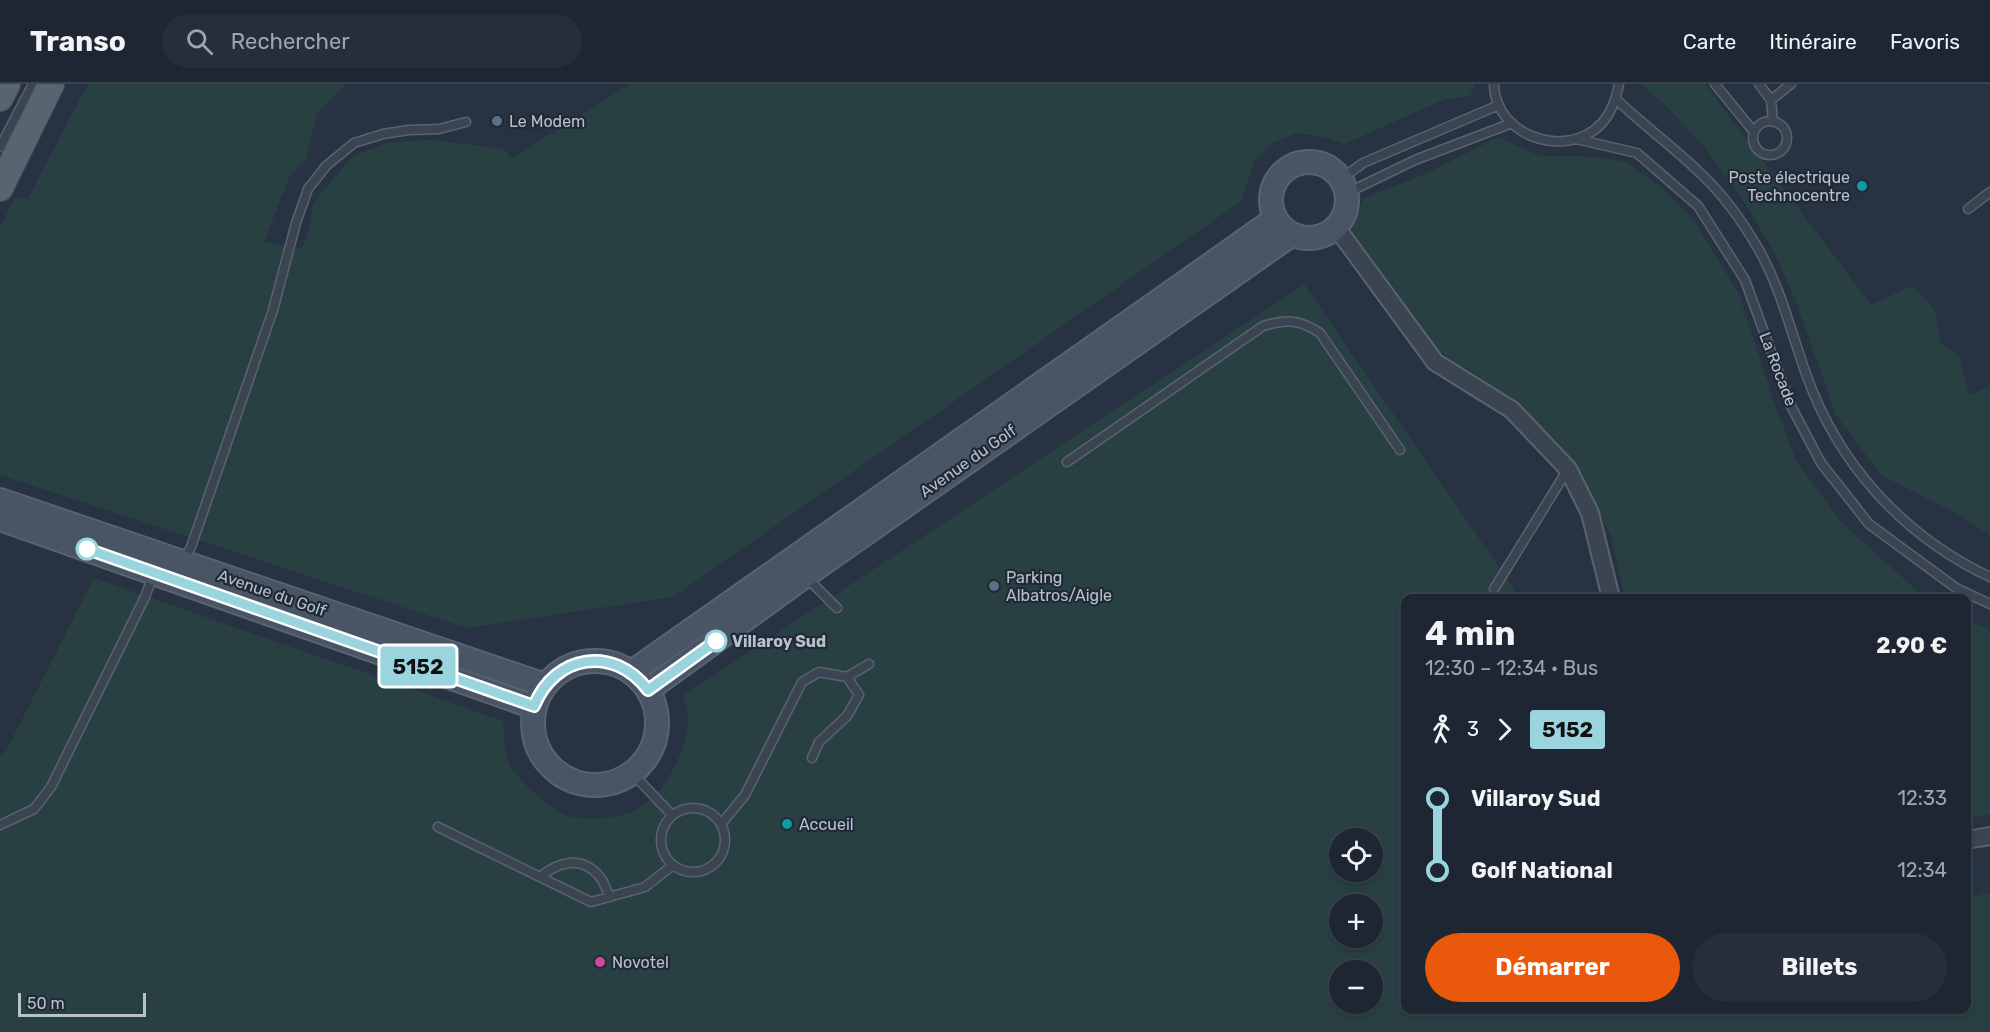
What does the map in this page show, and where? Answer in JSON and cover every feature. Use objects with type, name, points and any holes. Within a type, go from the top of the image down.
[{"type":"main road","points":[[0,98],[7,84]]},
{"type":"main road","points":[[0,188],[51,84]]},
{"type":"street","points":[[1305,162],[1318,163],[1330,168],[1344,186],[1347,203],[1344,216],[1326,235],[1307,239],[1291,235],[1280,227],[1270,206],[1273,184],[1281,173],[1292,165],[1305,162]]},
{"type":"street","name":"Avenue du Golf","points":[[632,672],[1275,219]]},
{"type":"street","points":[[1336,227],[1435,362],[1512,410],[1568,469],[1590,513],[1610,594]]},
{"type":"street","name":"Avenue du Golf","points":[[648,690],[805,576],[1291,235]]},
{"type":"street","name":"Avenue du Golf","points":[[0,500],[544,685]]},
{"type":"street","name":"Avenue du Golf","points":[[0,519],[534,706]]},
{"type":"street","points":[[595,660],[615,663],[632,672],[648,690],[656,708],[657,727],[653,746],[644,762],[633,774],[610,784],[588,785],[567,779],[550,767],[538,749],[532,728],[534,706],[544,685],[558,672],[576,663],[595,660]]},
{"type":"street","points":[[1971,839],[1990,836]]},
{"type":"lane","points":[[0,147],[33,84]]},
{"type":"lane","points":[[1494,84],[1499,105],[1512,123],[1522,132],[1548,142],[1576,139],[1593,130],[1607,117],[1616,99],[1619,84]]},
{"type":"lane","points":[[1715,84],[1754,132]]},
{"type":"lane","points":[[1759,84],[1771,100],[1773,122]]},
{"type":"lane","points":[[1771,100],[1791,84]]},
{"type":"lane","name":"La Rocade","points":[[1616,99],[1699,172],[1721,195],[1742,223],[1775,282],[1806,374],[1833,435],[1870,488],[1920,536],[1947,554],[1990,577]]},
{"type":"lane","points":[[1344,186],[1363,164],[1499,105]]},
{"type":"lane","points":[[182,562],[191,547],[273,310],[296,223],[308,189],[326,166],[354,143],[382,134],[439,129],[466,122]]},
{"type":"lane","points":[[1764,122],[1773,122],[1781,125],[1786,135],[1785,144],[1778,153],[1766,154],[1754,143],[1754,132],[1764,122]]},
{"type":"lane","points":[[1344,186],[1512,123]]},
{"type":"lane","name":"La Rocade","points":[[1576,139],[1637,153],[1698,206],[1745,280],[1791,406],[1821,463],[1869,524],[1956,588],[1969,594]]},
{"type":"lane","points":[[1968,209],[1990,192]]},
{"type":"lane","points":[[1067,462],[1263,326],[1278,321],[1295,321],[1308,325],[1320,333],[1400,450]]},
{"type":"lane","points":[[1494,589],[1568,469]]},
{"type":"lane","points":[[0,825],[34,809],[51,787],[145,597],[155,572]]},
{"type":"lane","points":[[805,576],[837,608]]},
{"type":"lane","name":"La Rocade","points":[[1971,595],[1990,604]]},
{"type":"lane","points":[[722,823],[745,795],[802,682],[819,672],[847,677],[869,664]]},
{"type":"lane","points":[[812,758],[819,742],[847,716],[859,695],[847,677]]},
{"type":"lane","points":[[633,774],[672,814]]},
{"type":"lane","points":[[689,807],[708,810],[722,823],[726,840],[721,858],[708,870],[690,872],[673,865],[662,850],[662,831],[672,814],[689,807]]},
{"type":"lane","points":[[438,827],[591,902],[645,887],[673,865]]},
{"type":"lane","points":[[540,877],[552,867],[571,862],[585,864],[600,877],[610,897]]},
{"type":"green space","points":[[88,84],[346,84],[317,114],[306,159],[290,175],[264,242],[302,249],[308,234],[313,203],[353,156],[390,142],[434,140],[504,149],[511,159],[630,84],[1475,84],[1470,96],[1445,99],[1344,144],[1325,137],[1297,133],[1272,143],[1255,160],[1240,202],[673,597],[467,628],[0,475],[0,228],[14,198],[28,198]]},
{"type":"green space","points":[[1640,84],[1705,84],[1871,305],[1912,286],[1935,310],[1940,342],[1959,356],[1969,395],[1990,386],[1990,535],[1963,517],[1881,475],[1836,415],[1794,296],[1774,252],[1741,197],[1702,144],[1667,107]]},
{"type":"green space","points":[[1498,137],[1540,156],[1576,156],[1626,162],[1660,186],[1695,222],[1739,294],[1776,408],[1797,462],[1841,522],[1921,594],[1624,594],[1611,536],[1580,471],[1531,418],[1465,366],[1461,367],[1425,340],[1350,235],[1364,198],[1426,174]]},
{"type":"green space","points":[[1304,284],[1517,594],[1401,594],[1401,1014],[1971,1014],[1971,897],[1990,893],[1990,1032],[0,1032],[0,755],[6,751],[94,578],[503,721],[507,757],[514,772],[542,800],[570,817],[617,816],[632,812],[644,805],[664,785],[672,772],[683,745],[688,718],[683,696]]},
{"type":"green space","points":[[1971,622],[1990,630],[1990,814],[1971,817]]},
{"type":"bus line","name":"5152","points":[[87,549],[534,706],[544,685],[558,672],[576,663],[595,660],[615,663],[632,672],[648,690],[716,641]]},
{"type":"place","name":"Le Modem","points":[[497,121]]},
{"type":"place","name":"Poste électrique Technocentre","points":[[1862,186]]},
{"type":"place","name":"Parking Albatros/Aigle","points":[[994,586]]},
{"type":"place","name":"Villaroy Sud","points":[[716,641]]},
{"type":"place","name":"Accueil","points":[[787,824]]},
{"type":"place","name":"Novotel","points":[[600,962]]}]
